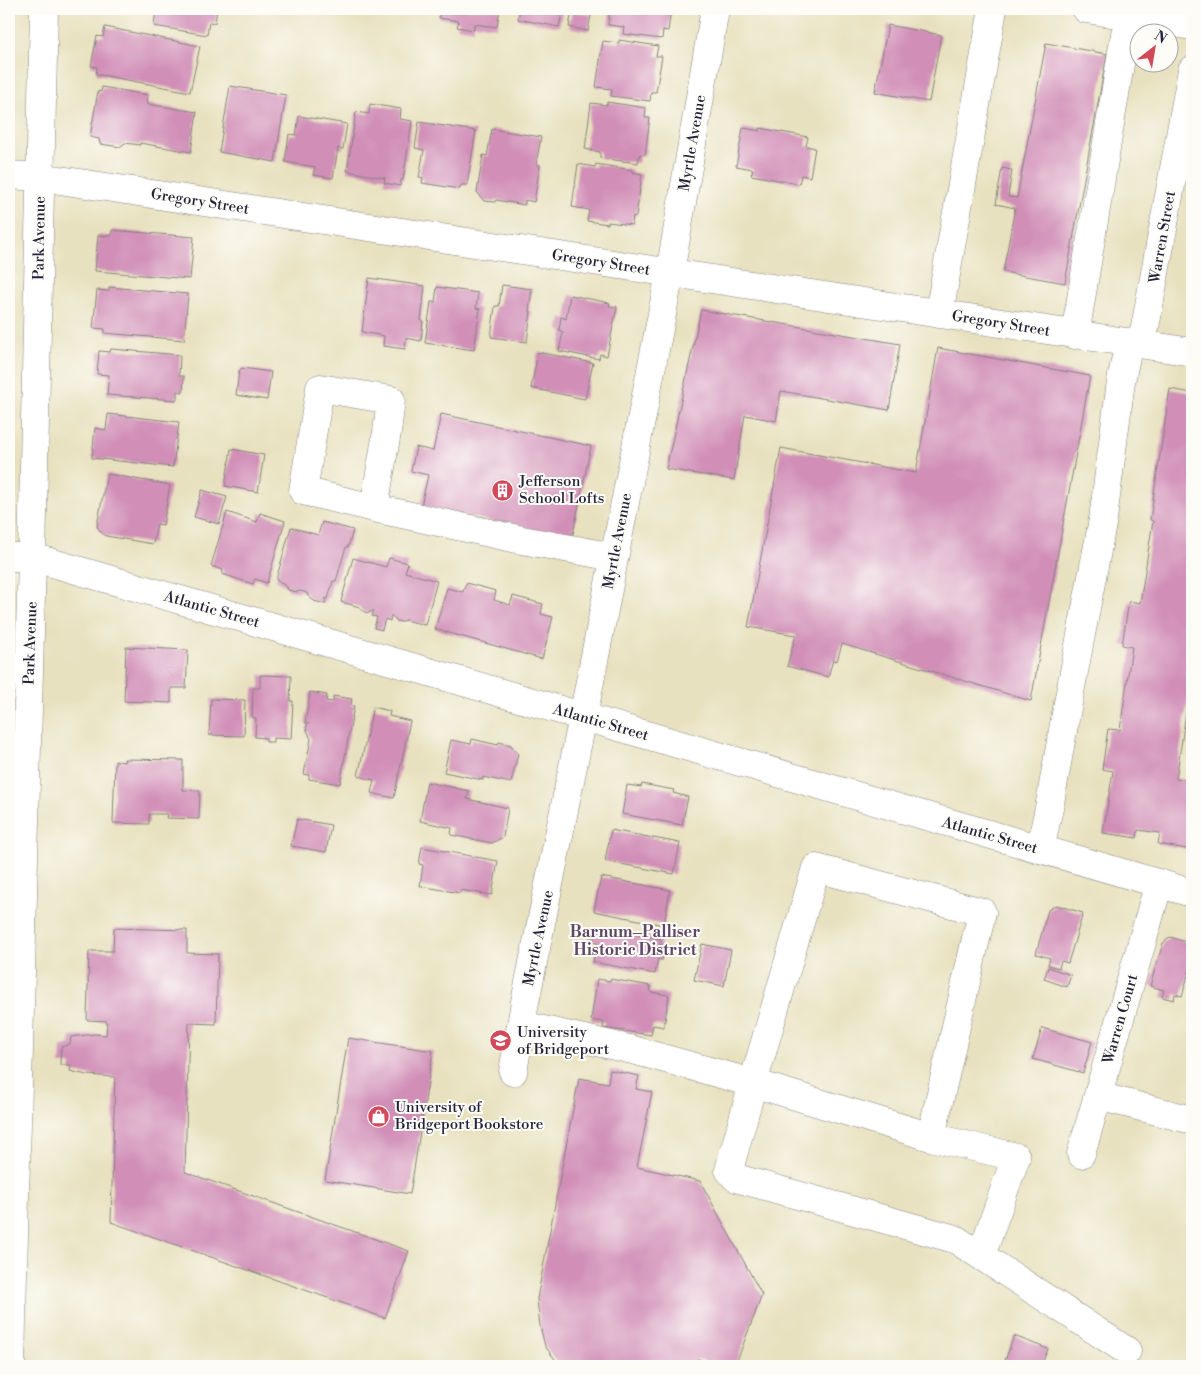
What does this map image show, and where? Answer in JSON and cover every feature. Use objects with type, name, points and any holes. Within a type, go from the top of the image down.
[{"type":"street","name":"Park Avenue","points":[[11,1366],[20,557],[40,177],[44,9]]},
{"type":"street","name":"Myrtle Avenue","points":[[512,1072],[670,272],[715,9]]},
{"type":"street","points":[[939,314],[993,9]]},
{"type":"street","points":[[1086,9],[1192,26]]},
{"type":"street","points":[[1076,335],[1128,16]]},
{"type":"street","name":"Warren Street","points":[[1040,849],[1050,808],[1103,519],[1121,381],[1135,343],[1189,111],[1192,70]]},
{"type":"street","name":"Gregory Street","points":[[9,175],[40,177],[1192,352]]},
{"type":"street","points":[[374,508],[391,400],[320,388],[303,491],[374,508],[522,540],[614,557]]},
{"type":"street","name":"Atlantic Street","points":[[20,557],[1192,893]]},
{"type":"street","points":[[931,1137],[982,912],[816,868],[729,1170],[736,1178],[955,1239],[1127,1351]]},
{"type":"street","name":"Warren Court","points":[[1080,1154],[1159,883]]},
{"type":"street","points":[[521,1025],[633,1050],[753,1083],[931,1137],[1016,1157],[982,1256]]},
{"type":"street","points":[[1098,1096],[1192,1120]]},
{"type":"building","points":[[156,9],[217,9],[215,23],[209,22],[207,35],[154,26]]},
{"type":"building","points":[[440,9],[500,9],[497,27],[474,24],[474,30],[457,27],[459,21],[439,18]]},
{"type":"building","points":[[520,9],[563,9],[559,27],[518,19]]},
{"type":"building","points":[[610,9],[671,9],[668,31],[663,30],[662,39],[623,34],[624,27],[608,25]]},
{"type":"building","points":[[572,11],[591,15],[588,31],[569,27]]},
{"type":"building","points":[[888,25],[941,35],[929,102],[875,92]]},
{"type":"building","points":[[105,27],[200,46],[190,92],[96,74],[97,67],[91,66],[97,36],[103,37]]},
{"type":"building","points":[[619,40],[658,46],[656,56],[662,56],[656,92],[651,92],[650,101],[611,96],[612,89],[596,87],[603,41],[619,43]]},
{"type":"building","points":[[1046,43],[1107,54],[1065,283],[1003,272],[1015,208],[996,204],[1002,168],[1012,170],[1008,197],[1017,198]]},
{"type":"building","points":[[230,86],[286,95],[275,162],[219,152]]},
{"type":"building","points":[[102,87],[148,95],[147,104],[197,112],[191,152],[140,143],[140,145],[125,143],[120,147],[100,144],[99,139],[90,137],[98,91],[101,92]]},
{"type":"building","points":[[607,102],[646,108],[645,118],[650,118],[645,155],[640,154],[638,163],[600,158],[600,152],[585,149],[591,103],[607,105]]},
{"type":"building","points":[[370,104],[401,109],[400,119],[412,121],[403,180],[401,180],[400,186],[384,183],[385,178],[347,171],[356,112],[369,114]]},
{"type":"building","points":[[299,116],[347,124],[343,149],[338,148],[333,178],[313,175],[315,167],[285,162],[289,134],[296,135]]},
{"type":"building","points":[[419,122],[476,131],[467,185],[461,185],[460,189],[422,183],[423,178],[419,177],[424,150],[415,148]]},
{"type":"building","points":[[743,128],[760,131],[760,128],[808,137],[806,146],[815,148],[810,177],[801,175],[799,184],[751,175],[753,169],[736,166]]},
{"type":"building","points":[[492,129],[541,137],[536,164],[540,165],[534,202],[525,200],[525,205],[496,200],[495,202],[484,201],[477,192],[483,155],[487,156]]},
{"type":"building","points":[[578,164],[595,167],[596,164],[632,170],[632,172],[642,174],[636,217],[633,216],[632,225],[587,221],[589,210],[572,207]]},
{"type":"building","points":[[112,230],[194,237],[190,279],[95,271],[98,235],[111,236]]},
{"type":"building","points":[[369,278],[425,286],[421,341],[406,338],[405,349],[383,346],[384,336],[362,332]]},
{"type":"building","points":[[502,285],[532,289],[527,342],[491,337],[495,306],[499,306]]},
{"type":"building","points":[[109,287],[188,294],[184,340],[105,333],[105,329],[93,328],[97,290],[109,291]]},
{"type":"building","points":[[437,287],[478,293],[476,308],[480,309],[474,350],[425,343],[431,302],[435,302]]},
{"type":"building","points":[[570,295],[610,303],[609,306],[617,307],[607,356],[600,354],[599,359],[559,351],[563,332],[559,330],[561,317],[566,319]]},
{"type":"building","points":[[701,310],[900,344],[889,410],[781,391],[776,421],[745,415],[734,480],[666,469]]},
{"type":"building","points":[[938,348],[1090,376],[1031,701],[842,644],[837,661],[833,660],[828,677],[787,666],[796,635],[748,627],[781,448],[916,473]]},
{"type":"building","points":[[111,349],[180,355],[179,376],[184,376],[183,392],[177,391],[177,400],[107,395],[109,375],[97,374],[99,351],[110,352]]},
{"type":"building","points":[[538,352],[593,363],[585,399],[531,388]]},
{"type":"building","points":[[242,368],[271,372],[267,400],[236,395],[239,371]]},
{"type":"building","points":[[1170,389],[1192,393],[1192,699],[1188,699],[1176,779],[1188,780],[1186,792],[1192,793],[1192,850],[1158,844],[1160,833],[1138,830],[1137,838],[1103,833],[1113,771],[1102,769],[1108,729],[1120,730],[1132,647],[1122,645],[1129,601],[1140,603],[1153,521],[1150,520]]},
{"type":"building","points":[[108,414],[179,422],[173,467],[92,458],[95,428],[106,430]]},
{"type":"building","name":"Jefferson School Lofts","points":[[441,414],[591,446],[572,539],[421,506],[428,475],[411,471],[416,447],[433,451]]},
{"type":"building","points":[[231,449],[264,455],[258,492],[225,486]]},
{"type":"building","points":[[107,474],[170,485],[163,525],[157,524],[153,544],[106,536],[100,531],[97,526]]},
{"type":"building","points":[[202,490],[227,497],[219,524],[194,517]]},
{"type":"building","points":[[227,512],[257,522],[260,513],[285,521],[267,583],[255,579],[253,584],[222,574],[223,570],[211,566]]},
{"type":"building","points":[[322,522],[353,530],[336,581],[333,581],[325,604],[314,601],[307,593],[288,590],[287,587],[276,580],[291,527],[318,535]]},
{"type":"building","points":[[353,558],[386,567],[389,558],[408,563],[405,572],[437,581],[425,625],[405,620],[397,621],[391,615],[390,621],[385,619],[382,630],[374,628],[377,617],[372,616],[374,610],[369,613],[361,610],[360,607],[341,602]]},
{"type":"building","points":[[466,583],[496,591],[494,600],[510,605],[513,596],[543,604],[541,614],[553,617],[542,659],[435,629],[447,588],[463,592]]},
{"type":"building","points":[[126,647],[188,650],[186,688],[171,688],[171,703],[124,701]]},
{"type":"building","points":[[260,675],[291,676],[290,701],[293,701],[291,739],[273,738],[273,742],[266,742],[266,738],[255,737],[256,718],[252,718],[253,688],[260,688]]},
{"type":"building","points":[[310,692],[327,695],[326,701],[333,702],[333,696],[352,699],[351,705],[354,706],[340,784],[309,779],[309,775],[304,774],[311,739],[306,728],[308,723],[305,723]]},
{"type":"building","points":[[211,699],[245,700],[244,736],[209,735]]},
{"type":"building","points":[[373,707],[390,711],[389,716],[410,721],[394,798],[371,793],[374,780],[358,776]]},
{"type":"building","points":[[472,739],[498,745],[499,742],[511,745],[518,754],[511,783],[483,777],[483,780],[444,772],[451,740],[471,744]]},
{"type":"building","points":[[124,759],[183,760],[183,790],[200,791],[199,819],[166,818],[167,814],[149,814],[149,824],[113,823],[115,761],[125,762]]},
{"type":"building","points":[[427,782],[469,791],[467,799],[508,808],[503,837],[492,843],[451,835],[452,828],[420,821]]},
{"type":"building","points":[[642,784],[674,790],[673,793],[688,797],[682,825],[622,814],[627,785],[641,787]]},
{"type":"building","points":[[297,819],[331,825],[326,852],[291,846]]},
{"type":"building","points":[[611,830],[680,843],[674,874],[605,861]]},
{"type":"building","points":[[422,847],[498,861],[492,895],[460,890],[460,893],[420,886],[423,865],[419,864]]},
{"type":"building","points":[[601,877],[670,890],[664,925],[594,911]]},
{"type":"building","points":[[1056,905],[1083,913],[1068,963],[1061,961],[1059,968],[1048,965],[1050,958],[1036,954],[1048,910]]},
{"type":"building","points":[[114,928],[187,930],[187,953],[218,954],[216,1024],[189,1023],[185,1172],[409,1251],[385,1318],[111,1222],[115,1077],[87,1075],[70,1071],[71,1065],[60,1065],[61,1047],[70,1044],[71,1037],[95,1034],[106,1035],[107,1021],[87,1020],[89,951],[113,951]]},
{"type":"building","points":[[599,928],[661,939],[660,946],[665,947],[662,960],[658,959],[655,974],[593,962],[597,942],[590,941],[592,931],[599,932]]},
{"type":"building","points":[[1170,937],[1192,944],[1192,962],[1182,996],[1175,994],[1174,1000],[1162,997],[1164,990],[1150,986],[1163,943]]},
{"type":"building","points":[[702,944],[731,950],[724,986],[694,980]]},
{"type":"building","points":[[1048,967],[1071,975],[1067,987],[1044,979]]},
{"type":"building","points":[[597,979],[610,981],[610,979],[651,986],[650,992],[669,995],[664,1027],[653,1025],[651,1035],[603,1028],[604,1022],[591,1020]]},
{"type":"building","points":[[1042,1028],[1092,1042],[1083,1073],[1033,1059]]},
{"type":"building","name":"University of Bridgeport Bookstore","points":[[348,1038],[433,1051],[410,1194],[325,1180]]},
{"type":"building","points":[[610,1070],[639,1076],[636,1089],[652,1092],[637,1167],[700,1181],[762,1295],[735,1366],[716,1366],[698,1359],[695,1366],[560,1366],[545,1346],[540,1326],[537,1299],[579,1078],[608,1083]]},
{"type":"building","points":[[1014,1336],[1048,1349],[1041,1366],[1003,1366]]},
{"type":"place","name":"Jefferson School Lofts","points":[[503,490]]},
{"type":"place","name":"University of Bridgeport","points":[[501,1041]]},
{"type":"place","name":"University of Bridgeport Bookstore","points":[[379,1116]]},
{"type":"district","name":"Barnum–Palliser Historic District","points":[[635,940]]}]
